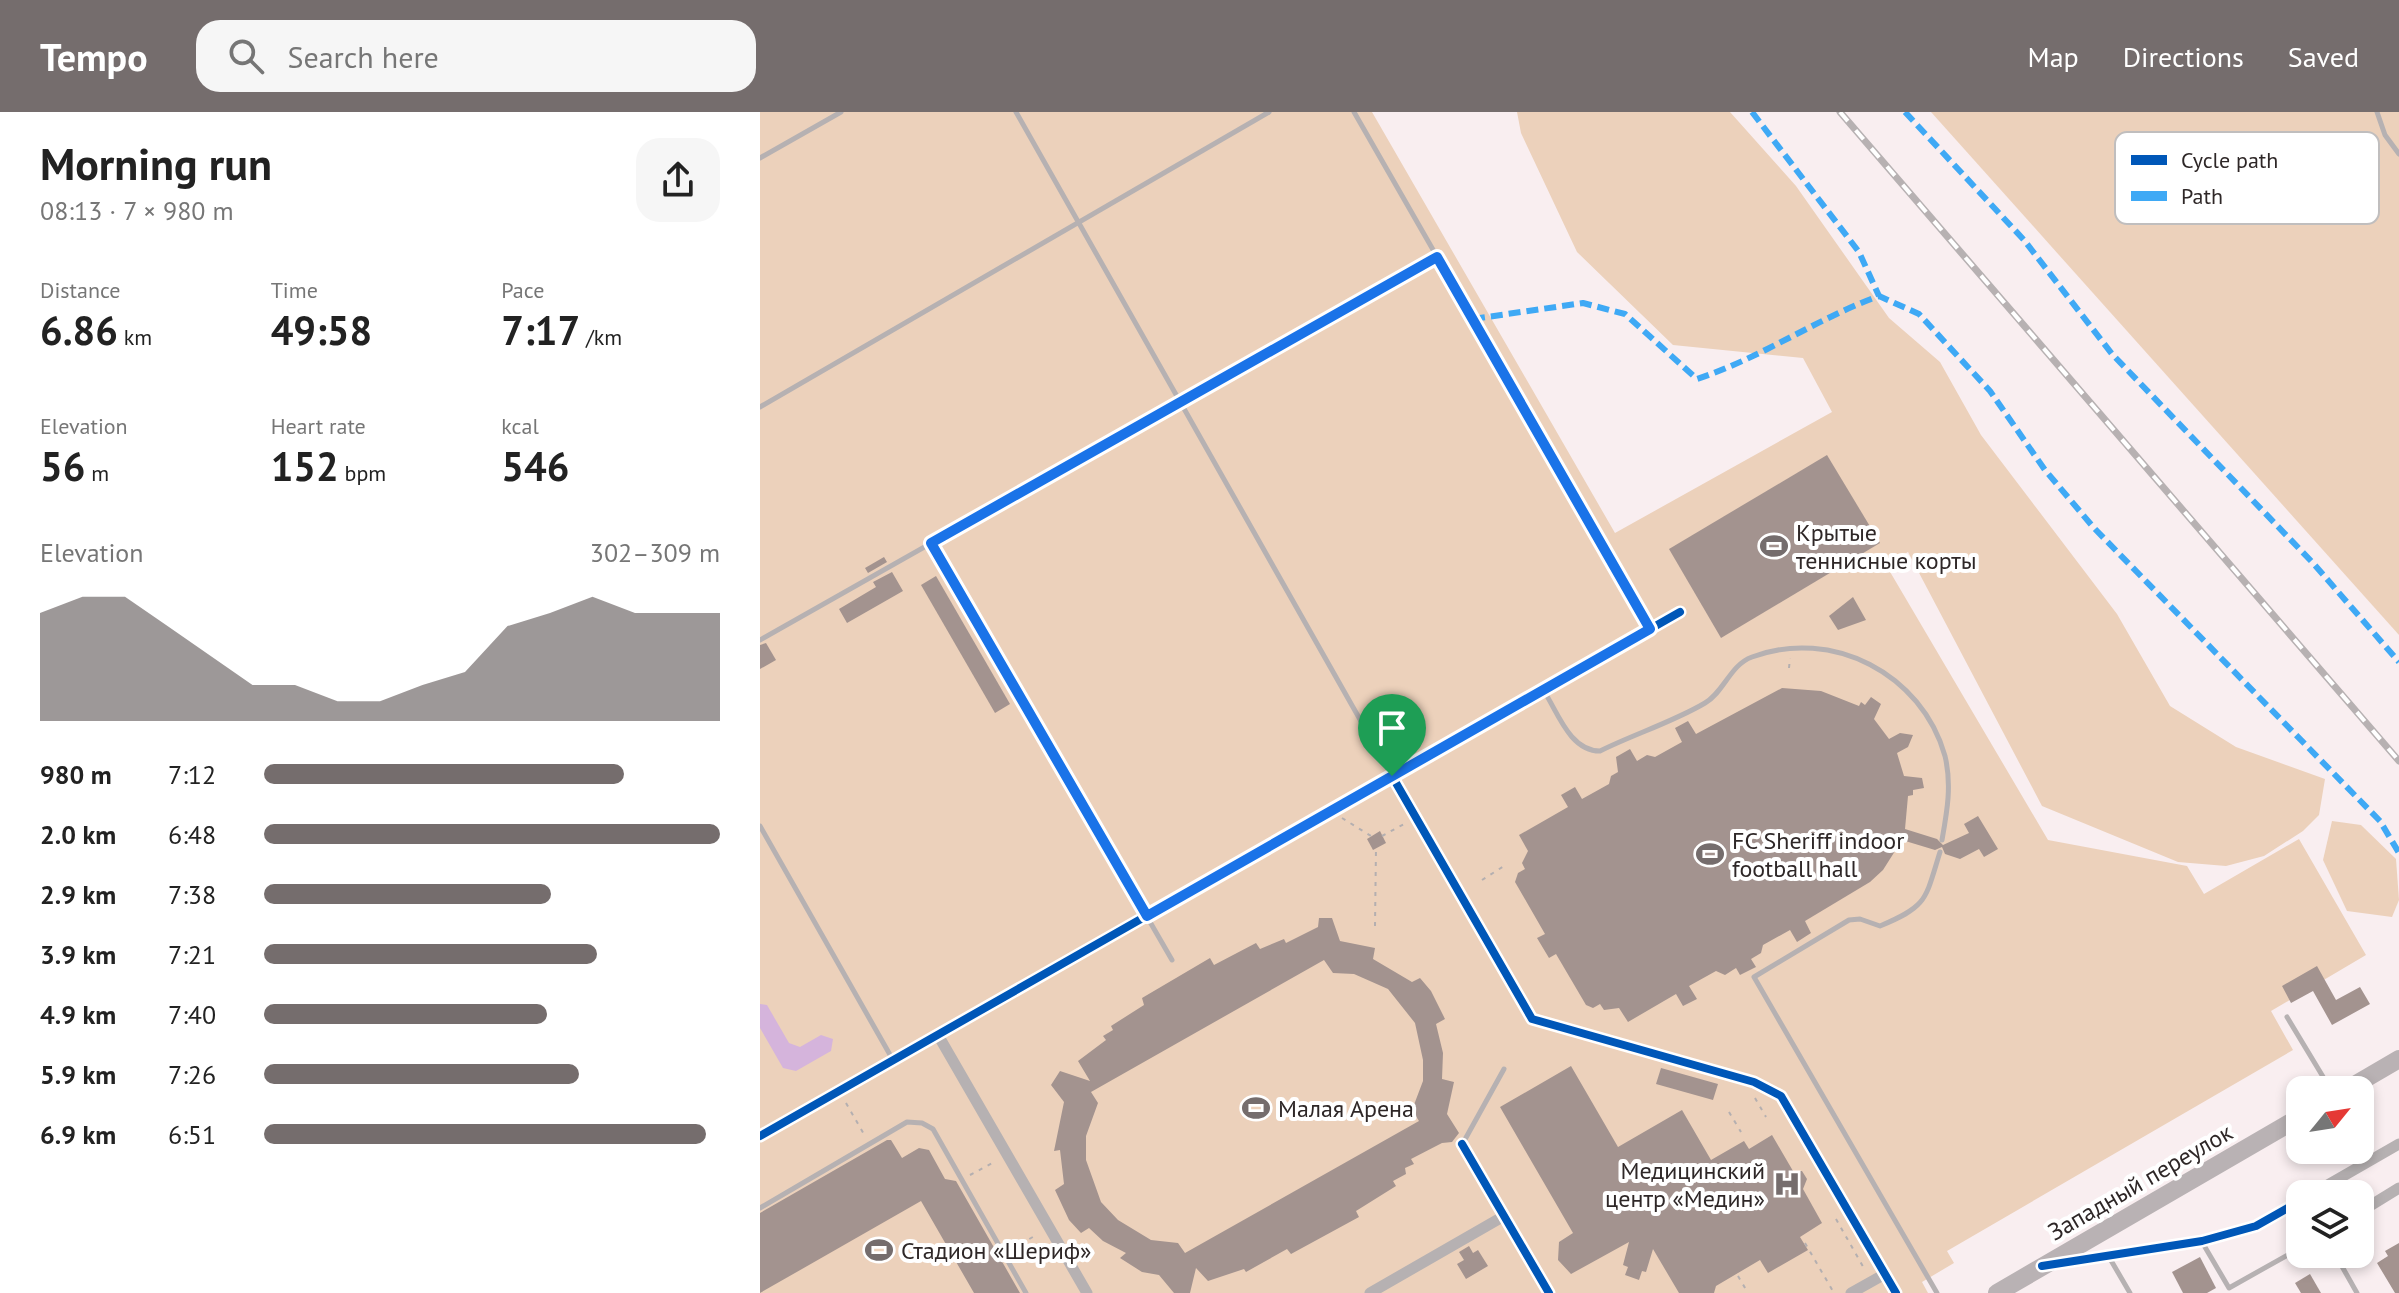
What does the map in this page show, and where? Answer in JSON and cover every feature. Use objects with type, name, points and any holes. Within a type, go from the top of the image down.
[{"type":"main road","points":[[2370,1076],[2399,1059]]},
{"type":"main road","name":"Западный переулок","points":[[2003,1292],[2042,1266],[2286,1125]]},
{"type":"street","points":[[760,1136],[1680,612]]},
{"type":"street","points":[[1392,776],[1532,1019],[1754,1082],[1781,1096],[1896,1293]]},
{"type":"street","points":[[938,1035],[1087,1293]]},
{"type":"street","points":[[1462,1144],[1549,1293]]},
{"type":"street","points":[[2336,1180],[2399,1144]]},
{"type":"street","points":[[2374,1203],[2399,1188]]},
{"type":"street","points":[[2042,1266],[2202,1241],[2256,1226],[2286,1209]]},
{"type":"street","points":[[1370,1293],[1504,1216]]},
{"type":"street","points":[[1851,1293],[1885,1274]]},
{"type":"lane","points":[[760,158],[841,112]]},
{"type":"lane","points":[[1016,112],[1392,776]]},
{"type":"lane","points":[[760,407],[1269,112]]},
{"type":"lane","points":[[1354,112],[1650,629]]},
{"type":"lane","points":[[2377,112],[2385,135],[2399,154]]},
{"type":"lane","points":[[760,640],[1437,257]]},
{"type":"lane","points":[[931,543],[1172,960]]},
{"type":"lane","points":[[1543,690],[1575,742],[1582,749],[1600,751],[1706,703],[1748,658],[1780,648],[1831,649],[1874,664],[1901,684],[1926,714],[1945,756],[1950,795],[1942,840]]},
{"type":"lane","points":[[760,826],[893,1061]]},
{"type":"lane","points":[[1937,1293],[1754,977],[1849,920],[1860,919],[1880,926],[1909,914],[1925,900],[1940,852]]},
{"type":"lane","points":[[2287,1017],[2323,1076]]},
{"type":"lane","points":[[1462,1144],[1504,1069]]},
{"type":"lane","points":[[760,1208],[907,1122],[922,1123],[933,1129],[1026,1293]]},
{"type":"lane","points":[[2202,1241],[2229,1288],[2286,1256]]},
{"type":"lane","points":[[2109,1256],[2130,1293]]},
{"type":"lane","points":[[2343,1268],[2357,1293]]},
{"type":"path","points":[[1789,668],[1790,657]]},
{"type":"path","points":[[1330,811],[1371,836]]},
{"type":"path","points":[[1382,836],[1416,817]]},
{"type":"path","points":[[1375,926],[1376,848]]},
{"type":"path","points":[[1482,880],[1504,866]]},
{"type":"path","points":[[839,1091],[869,1144]]},
{"type":"path","points":[[1755,1097],[1766,1117]]},
{"type":"path","points":[[1729,1112],[1741,1132]]},
{"type":"path","points":[[962,1180],[1008,1155]]},
{"type":"path","points":[[1836,1219],[1872,1281]]},
{"type":"path","points":[[1004,1254],[1049,1228]]},
{"type":"path","points":[[1805,1243],[1834,1293]]},
{"type":"path","points":[[1738,1276],[1748,1293]]},
{"type":"shaded area","points":[[760,112],[1372,112],[1615,533],[1832,412],[1803,358],[1673,345],[1577,252],[1521,133],[1517,112],[1730,112],[1796,186],[1889,318],[1940,362],[1981,435],[2117,614],[2170,706],[2236,747],[2325,779],[2319,815],[2303,831],[2264,856],[2226,866],[2178,862],[2042,806],[1908,552],[1886,565],[2048,840],[2187,866],[2204,894],[2299,839],[2366,955],[2271,1011],[2293,1050],[1947,1251],[1954,1263],[1922,1282],[1928,1293],[760,1293]]},
{"type":"shaded area","points":[[1931,112],[2399,112],[2399,635]]},
{"type":"shaded area","points":[[2332,821],[2361,825],[2396,859],[2399,900],[2392,917],[2347,911],[2323,860]]},
{"type":"shaded area","points":[[760,1004],[767,1005],[789,1043],[800,1047],[821,1035],[833,1039],[831,1051],[796,1071],[783,1068],[760,1028]]},
{"type":"building","name":"Крытые теннисные корты","points":[[1827,455],[1880,543],[1721,638],[1669,549]]},
{"type":"building","points":[[884,557],[887,562],[868,573],[865,568]]},
{"type":"building","points":[[892,572],[903,591],[847,623],[839,609],[876,587],[873,582]]},
{"type":"building","points":[[936,576],[1010,704],[995,713],[921,585]]},
{"type":"building","points":[[1853,597],[1866,620],[1838,630],[1829,616]]},
{"type":"building","points":[[766,643],[776,660],[760,669],[760,645]]},
{"type":"building","name":"FC Sheriff indoor football hall","points":[[1782,688],[1821,691],[1859,706],[1861,702],[1865,705],[1871,697],[1881,704],[1874,719],[1889,739],[1900,733],[1913,735],[1908,747],[1897,753],[1904,776],[1922,778],[1924,788],[1913,790],[1913,795],[1908,796],[1905,829],[1937,839],[1943,845],[1969,833],[1964,824],[1978,816],[1998,849],[1984,857],[1979,849],[1960,859],[1945,854],[1942,847],[1935,850],[1902,840],[1883,870],[1870,882],[1805,921],[1811,933],[1797,942],[1790,930],[1763,945],[1761,953],[1751,959],[1756,967],[1740,975],[1736,968],[1725,975],[1716,971],[1689,986],[1697,999],[1683,1006],[1676,994],[1628,1022],[1619,1008],[1604,1010],[1600,1004],[1593,1008],[1586,1005],[1556,954],[1549,958],[1537,938],[1545,934],[1515,882],[1518,873],[1525,869],[1522,863],[1528,851],[1519,835],[1568,807],[1561,795],[1575,787],[1582,799],[1609,784],[1611,776],[1618,772],[1616,757],[1630,749],[1637,761],[1647,755],[1655,757],[1682,742],[1675,728],[1688,721],[1696,734]]},
{"type":"building","points":[[1380,831],[1386,843],[1373,850],[1367,839]]},
{"type":"building","points":[[1319,918],[1332,918],[1340,941],[1375,948],[1373,959],[1412,982],[1420,978],[1431,991],[1445,1019],[1436,1024],[1443,1053],[1442,1079],[1454,1082],[1447,1114],[1459,1133],[1452,1142],[1442,1143],[1411,1159],[1414,1164],[1405,1168],[1406,1174],[1393,1181],[1396,1186],[1356,1211],[1359,1217],[1291,1254],[1287,1249],[1246,1272],[1244,1269],[1208,1281],[1196,1268],[1190,1293],[1174,1293],[1159,1275],[1142,1272],[1120,1258],[1126,1253],[1103,1241],[1089,1228],[1081,1233],[1069,1220],[1055,1190],[1064,1184],[1060,1150],[1054,1151],[1064,1102],[1051,1085],[1060,1071],[1090,1081],[1078,1061],[1106,1040],[1103,1036],[1113,1030],[1111,1026],[1144,1005],[1142,998],[1210,958],[1214,965],[1256,943],[1260,949],[1284,939],[1286,943],[1318,927]],"holes":[[[1324,960],[1333,973],[1354,974],[1388,989],[1415,1023],[1423,1060],[1423,1081],[1412,1110],[1419,1121],[1185,1253],[1178,1243],[1151,1240],[1118,1220],[1101,1202],[1086,1160],[1086,1136],[1098,1103],[1091,1092]]]},
{"type":"building","points":[[2317,966],[2336,1000],[2360,987],[2370,1004],[2332,1025],[2313,991],[2291,1003],[2282,986]]},
{"type":"building","points":[[1571,1066],[1618,1147],[1682,1110],[1711,1160],[1744,1141],[1749,1149],[1772,1135],[1793,1171],[1802,1171],[1807,1179],[1803,1189],[1822,1223],[1800,1237],[1808,1250],[1768,1273],[1760,1260],[1716,1286],[1714,1293],[1679,1293],[1653,1249],[1646,1272],[1642,1271],[1639,1280],[1625,1275],[1628,1267],[1623,1265],[1629,1242],[1571,1274],[1558,1260],[1559,1242],[1573,1233],[1500,1107]]},
{"type":"building","points":[[1661,1068],[1718,1084],[1713,1100],[1656,1084]]},
{"type":"building","name":"Стадион «Шериф»","points":[[891,1140],[902,1158],[919,1148],[929,1150],[945,1179],[956,1181],[1020,1293],[974,1293],[921,1201],[760,1293],[760,1213]]},
{"type":"building","points":[[2399,1243],[2399,1293],[2395,1293],[2377,1263],[2388,1256],[2385,1251]]},
{"type":"building","points":[[1469,1246],[1473,1253],[1478,1250],[1488,1266],[1466,1279],[1457,1264],[1464,1260],[1459,1252]]},
{"type":"building","points":[[2200,1257],[2216,1288],[2207,1293],[2183,1293],[2172,1272]]},
{"type":"building","points":[[2310,1274],[2321,1293],[2301,1293],[2295,1283]]},
{"type":"railway","points":[[1840,112],[2399,761]]},
{"type":"marked path","points":[[1752,112],[1859,252],[1879,296]]},
{"type":"marked path","points":[[1905,112],[2024,240],[2112,354],[2313,563],[2399,662]]},
{"type":"marked path","points":[[1473,319],[1583,303],[1625,314],[1697,379],[1879,296],[1919,314],[1990,391],[2045,470],[2094,528],[2380,821],[2399,853]]},
{"type":"cycle path","points":[[760,1136],[1680,612]]},
{"type":"cycle path","points":[[1392,776],[1532,1019],[1754,1082],[1781,1096],[1896,1293]]},
{"type":"cycle path","points":[[1462,1144],[1549,1293]]},
{"type":"cycle path","points":[[2042,1266],[2202,1241],[2256,1226],[2286,1209]]},
{"type":"place","name":"Крытые теннисные корты","points":[[1774,546]]},
{"type":"place","name":"FC Sheriff indoor football hall","points":[[1710,854]]},
{"type":"place","name":"Малая Арена","points":[[1256,1108]]},
{"type":"place","name":"Медицинский центр «Медин»","points":[[1787,1184]]},
{"type":"place","name":"Стадион «Шериф»","points":[[879,1250]]},
{"type":"route","points":[[1437,257],[1650,629],[1392,776],[1147,916],[931,543],[1437,257]]}]
